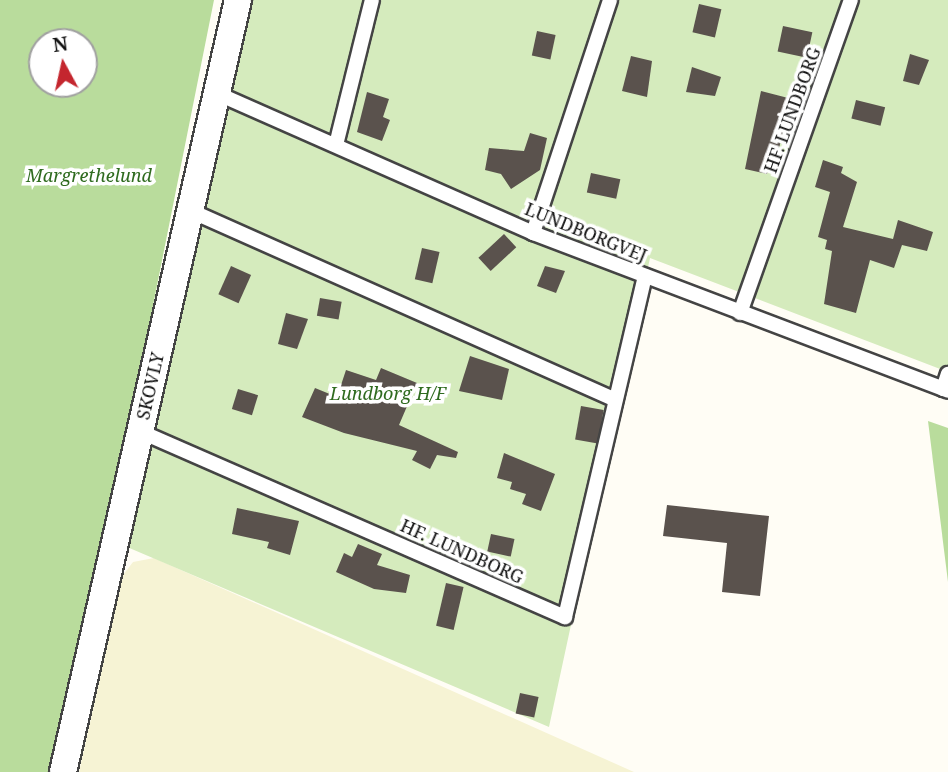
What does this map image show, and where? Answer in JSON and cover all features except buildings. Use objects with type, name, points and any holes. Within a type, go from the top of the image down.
[{"type":"street","name":"SKOVLY","points":[[63,772],[238,0]]},
{"type":"lane","points":[[336,145],[372,0]]},
{"type":"lane","points":[[533,233],[611,0]]},
{"type":"lane","name":"HF. LUNDBORG","points":[[740,313],[851,0]]},
{"type":"lane","name":"LUNDBORGVEJ","points":[[216,93],[533,233],[945,390]]},
{"type":"lane","points":[[191,211],[615,400]]},
{"type":"lane","name":"HF. LUNDBORG","points":[[139,431],[565,617],[645,276]]},
{"type":"lane","points":[[945,390],[948,374]]},
{"type":"shaded area","points":[[154,558],[634,772],[79,772],[123,575],[133,562]]},
{"type":"green space","name":"Margrethelund","points":[[0,0],[214,0],[106,541],[52,772],[0,772]]},
{"type":"green space","name":"Lundborg H/F","points":[[243,0],[948,0],[948,372],[650,258],[549,727],[120,544]]},
{"type":"green space","points":[[928,421],[948,428],[948,582]]}]
